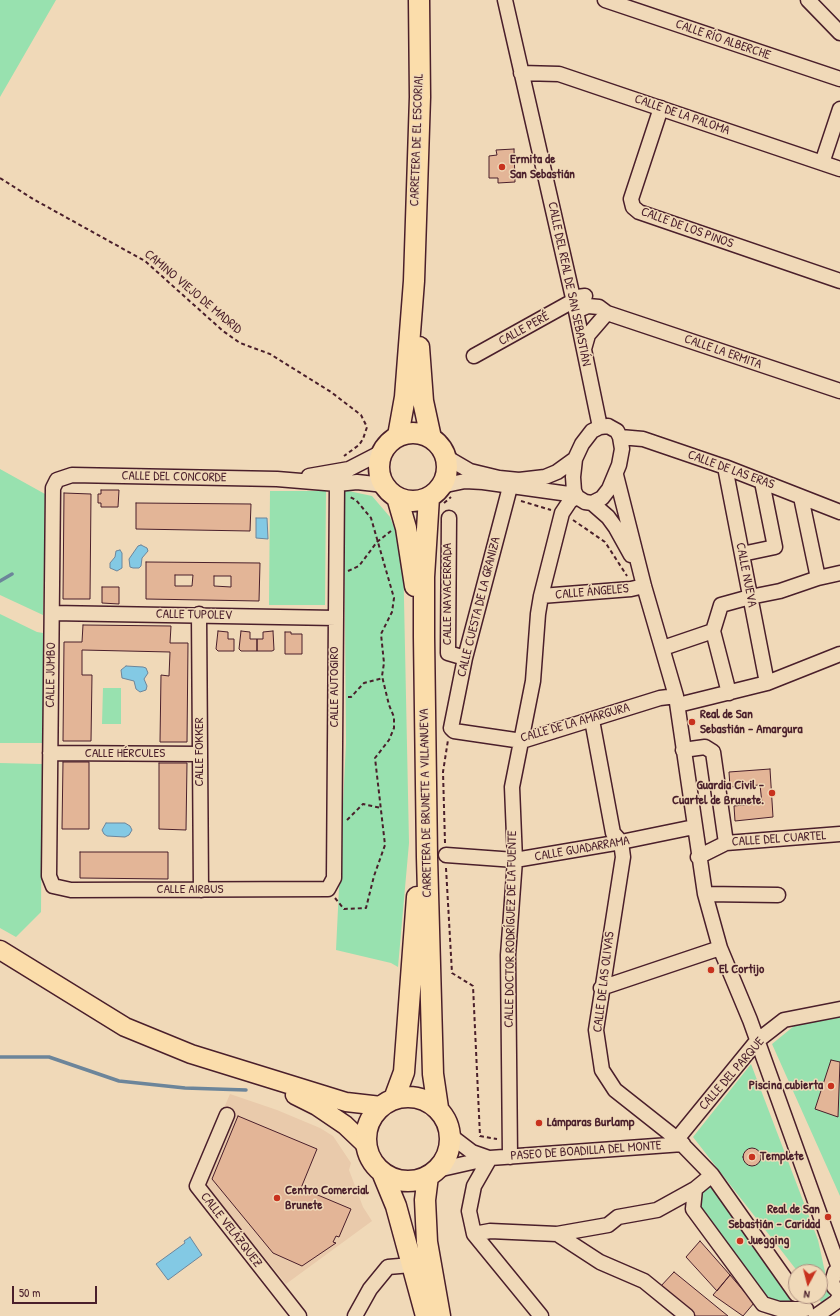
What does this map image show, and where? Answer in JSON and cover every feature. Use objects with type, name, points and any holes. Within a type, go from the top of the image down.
[{"type":"highway","points":[[405,0],[409,147],[415,216]]},
{"type":"highway","name":"CARRETERA DE EL ESCORIAL","points":[[398,436],[405,397],[414,281],[420,97],[419,0]]},
{"type":"highway","name":"CARRETERA DE EL ESCORIAL","points":[[414,281],[423,401],[432,438]]},
{"type":"highway","points":[[415,433],[432,438],[440,447],[446,458],[447,468],[443,500],[408,501],[390,491],[379,474],[379,463],[382,452],[389,442],[398,436],[415,433]]},
{"type":"highway","name":"CARRETERA DE BRUNETE A VILLANUEVA","points":[[388,1103],[404,1072],[418,881],[420,816],[418,636],[415,588],[406,528],[390,491]]},
{"type":"highway","name":"CARRETERA DE BRUNETE A VILLANUEVA","points":[[438,1108],[433,1074],[427,857],[424,577],[443,500]]},
{"type":"highway","points":[[426,1316],[396,1206],[382,1172],[369,1155],[366,1145],[369,1124],[388,1103],[410,1097],[425,1100],[438,1108],[444,1116],[450,1136],[448,1154],[432,1173],[425,1200],[427,1242],[440,1316]]},
{"type":"highway","points":[[382,1172],[397,1179],[412,1181],[432,1173]]},
{"type":"main road","points":[[0,950],[125,1027],[191,1054],[346,1102],[388,1103]]},
{"type":"main road","points":[[240,1068],[317,1106],[345,1124],[366,1145]]},
{"type":"street","name":"CALLE DEL REAL DE SAN SEBASTIÁN","points":[[505,0],[568,278],[578,306],[584,350],[600,427]]},
{"type":"street","name":"CALLE RÍO ALBERCHE","points":[[605,0],[840,79]]},
{"type":"street","points":[[808,0],[840,33]]},
{"type":"street","name":"CALLE DE LA PALOMA","points":[[522,73],[559,74],[840,169]]},
{"type":"street","name":"CALLE DE LOS PINOS","points":[[661,108],[631,199],[633,207],[638,212],[840,281]]},
{"type":"street","points":[[822,163],[840,109]]},
{"type":"street","name":"CALLE LA ERMITA","points":[[578,306],[588,306],[603,310],[840,391]]},
{"type":"street","name":"CALLE PERÉ","points":[[474,356],[578,306]]},
{"type":"street","points":[[584,350],[588,335],[603,310]]},
{"type":"street","points":[[576,496],[573,477],[575,459],[592,431],[600,427],[608,426],[617,431],[620,437],[622,449],[616,475],[602,498],[592,504]]},
{"type":"street","name":"CALLE DE LAS ERAS","points":[[620,437],[643,439],[725,467],[801,496],[839,515]]},
{"type":"street","name":"CALLE DEL CONCORDE","points":[[277,479],[349,469],[382,452]]},
{"type":"street","points":[[446,458],[470,470],[499,478],[519,480],[545,476],[557,472],[575,459]]},
{"type":"street","name":"CALLE NUEVA","points":[[725,467],[767,683]]},
{"type":"street","name":"CALLE DEL CONCORDE","points":[[72,475],[277,479],[337,486],[357,482],[390,491]]},
{"type":"street","name":"CALLE JUMBO","points":[[53,886],[49,876],[53,488],[57,480],[72,475]]},
{"type":"street","points":[[616,475],[643,582],[677,700],[698,857],[705,894],[720,948],[757,1041],[840,1268],[835,1272],[832,1282],[834,1287],[840,1293]]},
{"type":"street","points":[[443,500],[465,481],[483,482],[509,492],[576,496],[592,504],[608,517],[616,528],[643,582]]},
{"type":"street","points":[[742,554],[775,547],[762,482]]},
{"type":"street","name":"CALLE AUTOGIRO","points":[[328,889],[334,878],[337,486]]},
{"type":"street","name":"CALLE CUESTA DE LA GRANIZA","points":[[451,728],[465,658],[509,492]]},
{"type":"street","name":"CALLE DOCTOR RODRÍGUEZ DE LA FUENTE","points":[[510,1158],[508,955],[515,860],[512,787],[533,681],[538,614],[541,596],[562,513],[570,501],[576,496]]},
{"type":"street","points":[[801,496],[818,578]]},
{"type":"street","name":"CALLE NAVACERRADA","points":[[443,500],[448,653],[465,658]]},
{"type":"street","points":[[729,693],[713,631],[721,605],[780,591],[818,578],[840,573]]},
{"type":"street","name":"CALLE ÁNGELES","points":[[541,596],[631,589],[643,582]]},
{"type":"street","name":"CALLE TUPOLEV","points":[[52,613],[199,614],[336,618]]},
{"type":"street","name":"CALLE FOKKER","points":[[199,614],[201,890]]},
{"type":"street","points":[[663,648],[713,631]]},
{"type":"street","name":"CALLE DE LA AMARGURA","points":[[451,728],[454,731],[522,741],[660,698],[677,700],[729,693],[767,683],[840,654]]},
{"type":"street","name":"CALLE DE LAS OLIVAS","points":[[592,720],[613,833],[621,842],[623,857],[601,988],[596,1030],[602,1070],[615,1090],[680,1141],[712,1175],[788,1282]]},
{"type":"street","points":[[684,750],[705,747],[713,752],[726,843]]},
{"type":"street","name":"CALLE HÉRCULES","points":[[50,753],[200,754]]},
{"type":"street","name":"CALLE GUADARRAMA","points":[[446,855],[515,860],[621,842],[694,827]]},
{"type":"street","name":"CALLE DEL CUARTEL","points":[[698,857],[726,843],[840,834]]},
{"type":"street","name":"CALLE AIRBUS","points":[[53,886],[71,890],[328,889]]},
{"type":"street","points":[[705,894],[778,895]]},
{"type":"street","points":[[601,988],[720,948]]},
{"type":"street","name":"CALLE DEL PARQUE","points":[[680,1141],[757,1041],[784,1020],[840,1009]]},
{"type":"street","name":"CALLE VELÁZQUEZ","points":[[227,1115],[197,1186],[299,1316]]},
{"type":"street","name":"PASEO DE BOADILLA DEL MONTE","points":[[450,1136],[472,1152],[490,1158]]},
{"type":"street","name":"PASEO DE BOADILLA DEL MONTE","points":[[432,1173],[490,1158],[510,1158],[680,1141]]},
{"type":"street","points":[[490,1158],[474,1186],[469,1211],[474,1234],[541,1316]]},
{"type":"street","points":[[474,1234],[490,1231],[557,1234],[608,1225],[618,1217],[657,1210],[695,1188],[712,1175]]},
{"type":"street","points":[[695,1188],[693,1209],[763,1304],[779,1309],[812,1314],[836,1302],[840,1296]]},
{"type":"street","points":[[557,1234],[600,1262],[644,1281],[687,1316]]},
{"type":"street","points":[[354,1316],[370,1289],[388,1268],[411,1265]]},
{"type":"street","name":"CALLE DE LAS OLIVAS","points":[[804,1304],[812,1314]]},
{"type":"path","name":"CAMINO VIEJO DE MADRID","points":[[0,178],[33,199],[146,261],[223,331],[240,343],[270,354],[331,392],[361,415],[367,427],[363,439],[359,445],[340,460]]},
{"type":"path","points":[[328,889],[344,909],[366,908],[374,876],[385,845],[375,758],[388,740],[394,728],[394,717],[389,704],[383,678],[384,663],[381,634],[392,612],[394,598],[371,518],[356,500],[337,486]]},
{"type":"path","points":[[509,492],[562,513],[606,542],[626,576],[643,582]]},
{"type":"path","points":[[336,576],[359,566],[377,542],[392,531]]},
{"type":"path","points":[[335,696],[351,697],[364,683],[383,678]]},
{"type":"path","points":[[451,728],[443,772],[452,973],[473,986],[480,1136],[510,1142]]},
{"type":"path","points":[[334,821],[346,822],[363,804],[380,808]]},
{"type":"shaded area","points":[[230,1094],[277,1110],[320,1128],[333,1136],[351,1163],[349,1170],[363,1207],[372,1221],[286,1284],[196,1173]]},
{"type":"green space","points":[[0,0],[56,0],[0,97]]},
{"type":"green space","points":[[0,469],[45,494],[43,615],[0,595]]},
{"type":"green space","points":[[344,490],[372,496],[390,517],[403,551],[409,843],[398,967],[391,963],[336,950],[346,743]]},
{"type":"green space","points":[[270,491],[326,491],[325,605],[269,605]]},
{"type":"green space","points":[[0,614],[37,632],[43,633],[43,743],[0,743]]},
{"type":"green space","points":[[103,688],[121,688],[121,724],[102,724]]},
{"type":"green space","points":[[0,763],[42,764],[41,912],[16,937],[0,928]]},
{"type":"green space","points":[[840,1017],[840,1196],[772,1044],[794,1026]]},
{"type":"green space","points":[[751,1064],[818,1240],[823,1264],[792,1264],[693,1137]]},
{"type":"green space","points":[[712,1175],[788,1283],[788,1304],[802,1304],[806,1309],[763,1304],[693,1209],[695,1189]]},
{"type":"water","points":[[256,518],[267,518],[268,539],[256,538]]},
{"type":"water","points":[[141,545],[147,548],[148,551],[142,558],[141,566],[139,568],[130,567],[129,559],[138,546]]},
{"type":"water","points":[[120,550],[122,553],[122,568],[117,571],[110,568],[110,563],[115,557],[116,551]]},
{"type":"water","points":[[126,666],[146,668],[148,673],[144,679],[147,686],[146,690],[140,692],[136,689],[134,681],[122,678],[121,670]]},
{"type":"water","points":[[106,823],[125,823],[130,826],[132,830],[129,835],[125,837],[107,836],[102,830]]},
{"type":"water","points":[[190,1237],[202,1255],[168,1280],[156,1264],[185,1243],[184,1241]]},
{"type":"building","name":"Ermita de San Sebastián","points":[[514,149],[515,182],[498,183],[498,178],[489,178],[489,156],[497,155],[496,150]]},
{"type":"building","points":[[101,490],[119,490],[118,507],[101,507],[101,503],[98,503],[98,494],[101,494]]},
{"type":"building","points":[[64,493],[91,494],[90,599],[63,599]]},
{"type":"building","points":[[136,503],[251,504],[250,531],[136,529]]},
{"type":"building","points":[[146,562],[260,563],[259,601],[146,599]],"holes":[[[175,575],[193,575],[192,586],[175,586]],[[214,576],[231,576],[231,587],[214,586]]]},
{"type":"building","points":[[102,587],[119,587],[119,604],[102,603]]},
{"type":"building","points":[[83,625],[171,626],[170,643],[188,643],[187,742],[160,742],[161,675],[169,676],[170,652],[82,650],[82,675],[92,675],[91,741],[63,741],[64,642],[82,642]]},
{"type":"building","points":[[218,631],[228,632],[228,639],[234,639],[234,651],[218,651],[216,649]]},
{"type":"building","points":[[241,631],[250,632],[250,639],[257,639],[257,651],[241,651],[239,649]]},
{"type":"building","points":[[273,631],[274,650],[257,651],[257,639],[263,639],[263,632]]},
{"type":"building","points":[[285,632],[291,632],[291,634],[302,634],[302,654],[285,654]]},
{"type":"building","points":[[63,762],[89,762],[89,829],[62,829]]},
{"type":"building","points":[[159,763],[187,763],[186,830],[159,829]]},
{"type":"building","points":[[770,769],[773,817],[735,821],[734,806],[762,803],[760,785],[730,787],[729,772]]},
{"type":"building","points":[[80,852],[168,852],[168,879],[80,878]]},
{"type":"building","name":"Piscina cubierta","points":[[831,1060],[840,1062],[838,1117],[815,1109]]},
{"type":"building","name":"Centro Comercial Brunete","points":[[238,1116],[317,1149],[301,1188],[351,1209],[339,1237],[336,1236],[333,1242],[336,1243],[302,1266],[273,1253],[212,1179]]},
{"type":"building","name":"Templete","points":[[752,1148],[758,1151],[761,1157],[758,1163],[752,1166],[746,1163],[743,1157],[746,1151]]},
{"type":"building","points":[[700,1241],[730,1275],[717,1291],[686,1257]]},
{"type":"building","points":[[674,1272],[728,1316],[695,1316],[660,1287]]},
{"type":"building","points":[[730,1275],[754,1303],[743,1316],[713,1295]]},
{"type":"waterway","points":[[0,581],[12,574]]},
{"type":"waterway","points":[[0,1057],[49,1057],[119,1081],[185,1088],[246,1090]]},
{"type":"place","name":"Ermita de San Sebastián","points":[[502,167]]},
{"type":"place","name":"Real de San Sebastián - Amargura","points":[[692,722]]},
{"type":"place","name":"Guardia Civil - Cuartel de Brunete.","points":[[772,793]]},
{"type":"place","name":"El Cortijo","points":[[711,970]]},
{"type":"place","name":"Piscina cubierta","points":[[831,1086]]},
{"type":"place","name":"Lámparas Burlamp","points":[[539,1123]]},
{"type":"place","name":"Templete","points":[[752,1157]]},
{"type":"place","name":"Centro Comercial Brunete","points":[[277,1198]]},
{"type":"place","name":"Real de San Sebastián - Caridad","points":[[828,1217]]},
{"type":"place","name":"Juegging","points":[[740,1241]]}]
